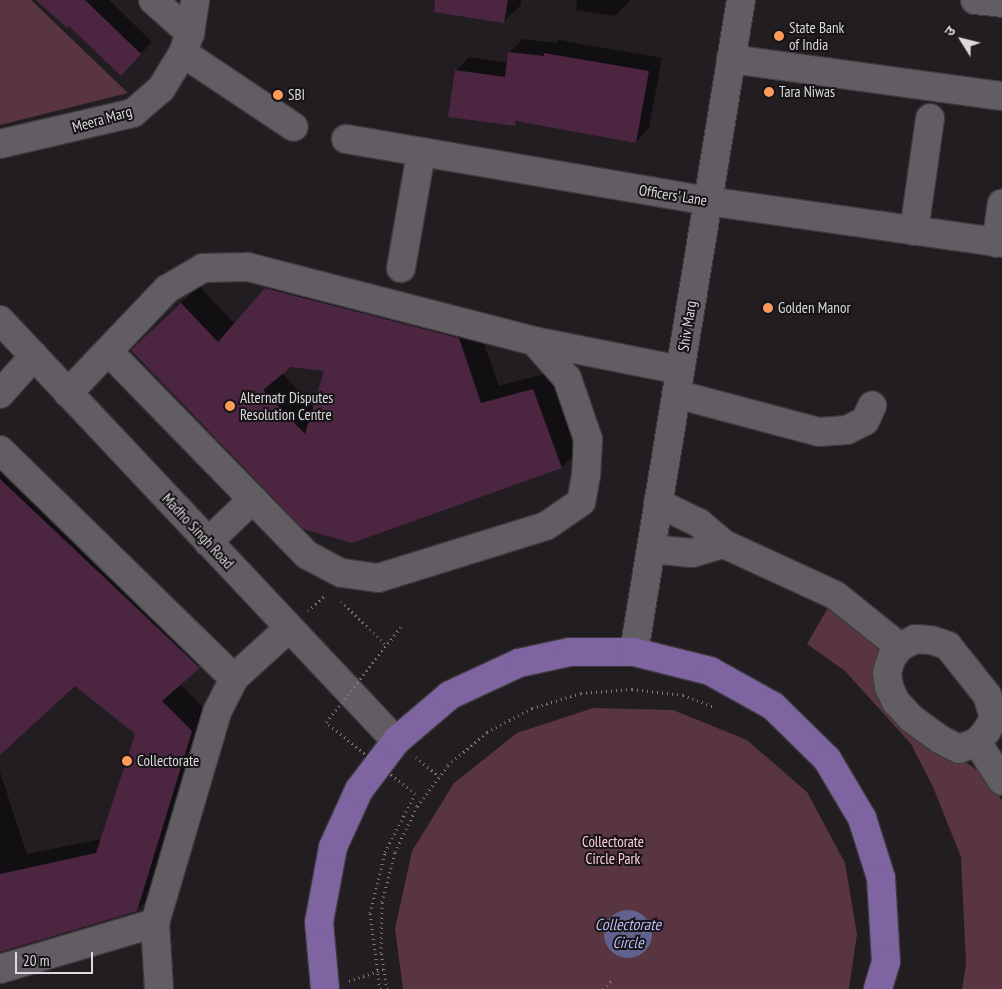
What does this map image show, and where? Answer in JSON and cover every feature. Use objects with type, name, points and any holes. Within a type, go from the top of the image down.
[{"type":"main road","points":[[325,989],[319,922],[333,848],[359,790],[396,741],[450,695],[519,663],[570,652],[634,652],[710,671],[773,706],[827,759],[862,818],[881,878],[886,962],[878,989]]},
{"type":"street","points":[[154,0],[187,43],[294,127]]},
{"type":"street","name":"Meera Marg","points":[[0,144],[133,113],[161,89],[187,43],[195,0]]},
{"type":"street","name":"Shiv Marg","points":[[634,652],[741,0]]},
{"type":"street","points":[[975,0],[1002,3]]},
{"type":"street","points":[[731,59],[1002,96]]},
{"type":"street","points":[[914,231],[930,118]]},
{"type":"street","name":"Officers' Lane","points":[[346,139],[708,201],[999,243]]},
{"type":"street","points":[[401,268],[421,153]]},
{"type":"street","points":[[999,243],[1002,203]]},
{"type":"street","points":[[68,393],[167,289],[203,268],[248,267],[534,341],[678,382],[819,432],[847,430],[856,426],[865,421],[872,406]]},
{"type":"street","name":"Madho Singh Road","points":[[0,320],[396,741]]},
{"type":"street","points":[[108,351],[307,555],[340,574],[378,578],[546,526],[581,502],[586,475],[588,439],[567,378],[534,341]]},
{"type":"street","points":[[0,394],[34,356]]},
{"type":"street","points":[[0,450],[234,678]]},
{"type":"street","points":[[208,542],[253,499]]},
{"type":"street","points":[[658,503],[699,523],[724,544],[835,595],[900,647]]},
{"type":"street","points":[[651,549],[692,552],[724,544]]},
{"type":"street","points":[[159,989],[155,923],[216,712],[234,678],[289,628]]},
{"type":"street","points":[[915,639],[932,640],[948,646],[966,666],[987,695],[994,718],[978,742],[959,749],[912,719],[896,702],[889,687],[888,672],[892,657],[900,647],[915,639]]},
{"type":"street","points":[[978,742],[1002,781]]},
{"type":"street","points":[[0,969],[155,923]]},
{"type":"path","points":[[337,597],[386,645]]},
{"type":"path","points":[[380,989],[370,913],[385,852],[415,794],[326,722],[401,627]]},
{"type":"path","points":[[387,989],[381,953],[382,902],[395,852],[417,806],[443,771],[487,732],[532,708],[581,693],[632,689],[683,695],[723,710]]},
{"type":"path","points":[[325,989],[384,969]]},
{"type":"path","points":[[603,989],[613,979]]},
{"type":"green space","points":[[0,0],[31,0],[128,93],[0,125]]},
{"type":"green space","points":[[833,599],[882,632],[890,684],[957,756],[984,775],[999,795],[1002,802],[1002,989],[962,989],[966,965],[961,857],[933,787],[911,744],[845,671],[807,644]]},
{"type":"green space","name":"Collectorate Circle Park","points":[[593,708],[673,710],[747,740],[807,792],[845,863],[857,934],[849,989],[403,989],[395,929],[412,851],[454,783],[517,733]]},
{"type":"water","name":"Collectorate Circle","points":[[623,910],[633,910],[645,917],[652,929],[652,939],[645,951],[633,958],[623,958],[615,954],[608,947],[604,939],[604,929],[608,921],[615,914]]},
{"type":"building","points":[[36,0],[85,0],[141,54],[121,76],[69,26],[67,28]]},
{"type":"building","points":[[435,0],[508,0],[504,23],[434,12]]},
{"type":"building","points":[[508,52],[544,56],[544,53],[649,71],[636,143],[516,121],[515,126],[448,117],[455,70],[505,77]]},
{"type":"building","name":"Alternatr Disputes Resolution Centre","points":[[265,288],[459,338],[481,403],[533,389],[562,468],[352,543],[303,529],[131,350],[181,303],[218,342]],"holes":[[[291,367],[324,371],[305,434],[263,390]]]},
{"type":"building","points":[[0,479],[200,668],[162,701],[192,731],[137,911],[0,952],[0,874],[96,853],[135,734],[75,686],[0,755]]},
{"type":"place","name":"State Bank of India","points":[[779,36]]},
{"type":"place","name":"Tara Niwas","points":[[769,92]]},
{"type":"place","name":"SBI","points":[[278,95]]},
{"type":"place","name":"Golden Manor","points":[[768,308]]},
{"type":"place","name":"Alternatr Disputes Resolution Centre","points":[[230,406]]},
{"type":"place","name":"Collectorate","points":[[127,761]]}]
